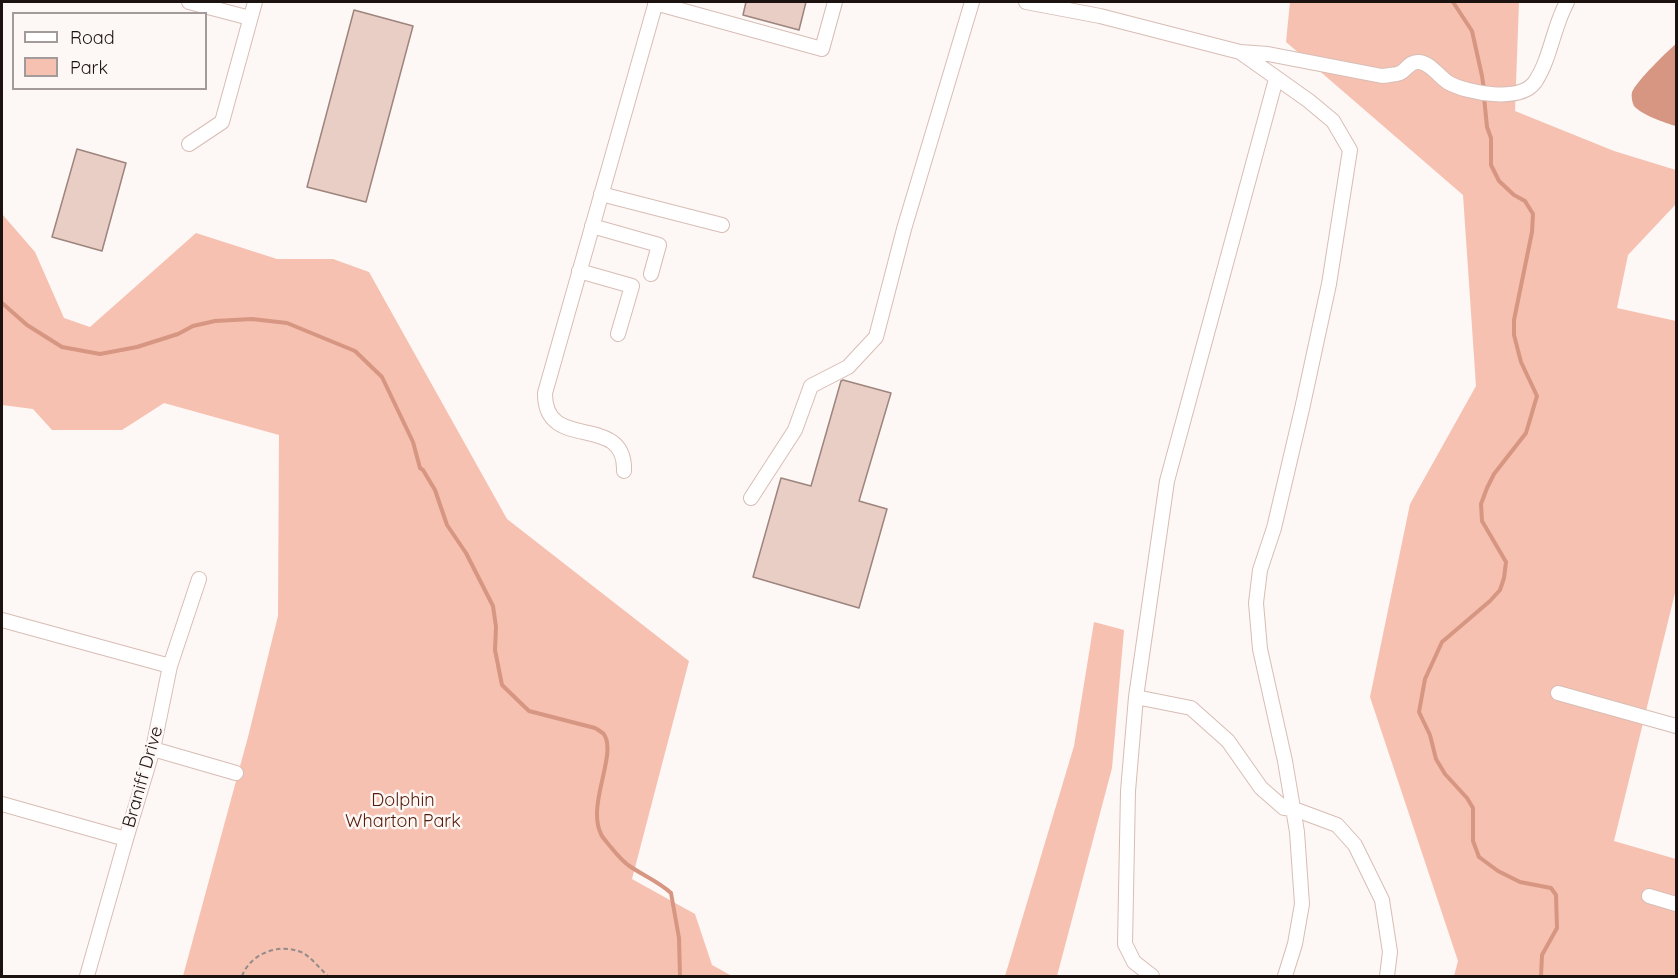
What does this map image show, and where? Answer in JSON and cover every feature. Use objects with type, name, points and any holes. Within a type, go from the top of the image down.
[{"type":"street","points":[[189,2],[250,18]]},
{"type":"street","points":[[189,144],[222,122],[255,2]]},
{"type":"street","points":[[624,471],[625,460],[620,448],[612,440],[564,427],[551,418],[545,405],[545,393],[656,2],[698,7],[822,49],[835,2]]},
{"type":"street","points":[[751,498],[795,430],[810,386],[848,367],[876,337],[904,229],[972,2]]},
{"type":"street","points":[[1026,2],[1100,16],[1240,52],[1268,54],[1382,76],[1401,73],[1411,63],[1418,62],[1427,64],[1450,83],[1478,93],[1509,94],[1524,92],[1534,84],[1543,67],[1567,2]]},
{"type":"street","points":[[1240,52],[1333,121],[1350,150],[1329,284],[1274,528],[1260,570],[1256,603],[1260,649],[1286,761],[1297,832],[1302,904],[1295,944],[1285,976]]},
{"type":"street","points":[[1152,976],[1134,962],[1125,944],[1128,791],[1136,697],[1167,481],[1276,79]]},
{"type":"street","points":[[601,194],[722,225]]},
{"type":"street","points":[[592,226],[658,245],[651,273]]},
{"type":"street","points":[[579,271],[632,286],[618,334]]},
{"type":"street","name":"Braniff Drive","points":[[87,976],[153,749],[170,666],[199,579]]},
{"type":"street","points":[[2,620],[170,666]]},
{"type":"street","points":[[1558,693],[1677,726]]},
{"type":"street","points":[[1136,697],[1191,708],[1228,741],[1261,788],[1284,808],[1294,809],[1337,825],[1355,845],[1382,900],[1390,952],[1387,976]]},
{"type":"street","points":[[153,749],[236,773]]},
{"type":"street","points":[[2,804],[126,839]]},
{"type":"street","points":[[1649,896],[1677,904]]},
{"type":"path","points":[[242,976],[248,966],[261,954],[276,949],[296,951],[307,956],[328,976]]},
{"type":"green space","points":[[1290,2],[1519,2],[1515,111],[1614,151],[1676,170],[1676,204],[1628,255],[1617,308],[1676,321],[1676,589],[1614,841],[1676,859],[1676,976],[1454,976],[1458,961],[1370,697],[1410,504],[1476,386],[1463,195],[1286,42]]},
{"type":"green space","name":"Dolphin Wharton Park","points":[[2,214],[35,252],[64,318],[90,327],[196,233],[277,259],[333,259],[369,272],[507,519],[689,661],[632,879],[695,914],[712,965],[732,976],[183,976],[248,737],[278,616],[279,435],[164,403],[122,430],[52,430],[33,409],[2,405]]},
{"type":"green space","points":[[1094,622],[1124,630],[1112,768],[1057,976],[1005,976],[1074,746]]},
{"type":"shaded area","points":[[1676,44],[1676,126],[1654,118],[1634,106],[1632,92],[1645,74]]},
{"type":"building","points":[[746,2],[806,2],[799,30],[743,15]]},
{"type":"building","points":[[354,10],[413,26],[366,202],[307,187]]},
{"type":"building","points":[[77,149],[126,163],[102,251],[52,237]]},
{"type":"building","points":[[843,380],[891,393],[859,501],[887,509],[859,608],[753,577],[781,478],[811,486]]},
{"type":"waterway","points":[[1453,2],[1472,31],[1484,90]]},
{"type":"waterway","points":[[1484,97],[1487,127],[1491,138],[1491,165],[1499,181],[1514,195],[1525,201],[1533,214],[1532,232],[1514,320],[1514,335],[1521,362],[1537,396],[1526,433],[1494,474],[1481,504],[1482,521],[1506,562],[1500,590],[1442,642],[1425,679],[1419,712],[1430,735],[1436,759],[1445,774],[1473,808],[1473,841],[1479,857],[1498,871],[1520,882],[1551,888],[1556,895],[1557,928],[1542,955],[1541,976]]},
{"type":"waterway","points":[[2,303],[27,325],[62,347],[100,354],[137,347],[178,334],[193,326],[215,321],[252,319],[287,323],[355,351],[382,377],[413,442],[420,468],[435,490],[447,525],[466,553],[493,606],[496,627],[495,650],[502,685],[529,711],[595,728],[603,733],[607,742],[607,753],[599,794],[597,822],[603,838],[625,863],[671,893],[679,938],[680,976]]}]
